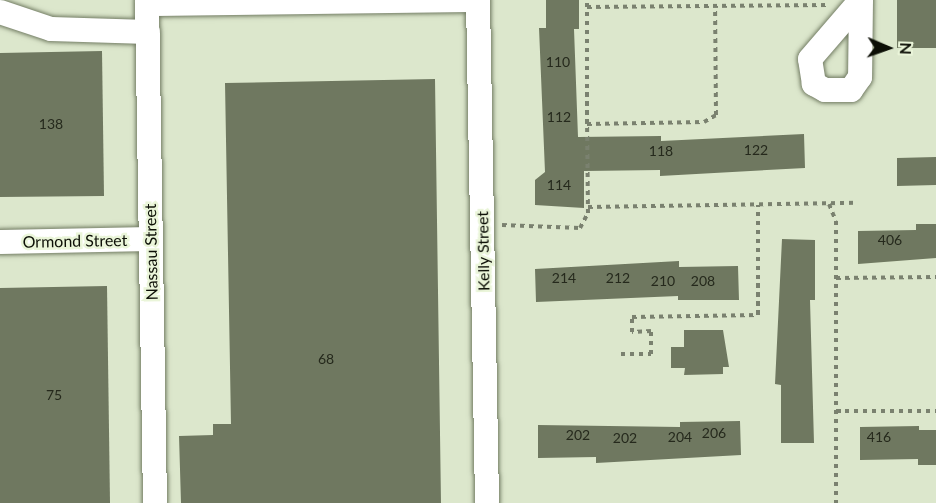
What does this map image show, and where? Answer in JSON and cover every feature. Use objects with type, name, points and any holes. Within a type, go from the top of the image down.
[{"type":"street","points":[[147,2],[478,0]]},
{"type":"street","name":"Kelly Street","points":[[478,0],[487,503]]},
{"type":"street","name":"Nassau Street","points":[[147,2],[155,503]]},
{"type":"street","points":[[0,12],[51,28],[148,32]]},
{"type":"street","name":"Ormond Street","points":[[0,242],[151,239]]},
{"type":"path","points":[[482,224],[580,228],[588,207],[587,0]]},
{"type":"path","points":[[587,7],[860,2]]},
{"type":"path","points":[[586,124],[705,122],[716,115],[715,6]]},
{"type":"path","points":[[588,207],[857,203]]},
{"type":"path","points":[[829,204],[836,221],[836,503]]},
{"type":"path","points":[[621,354],[651,354],[651,331],[632,332],[632,317],[758,315],[758,205]]},
{"type":"path","points":[[836,278],[936,277]]},
{"type":"path","points":[[836,411],[936,411]]},
{"type":"building","points":[[546,0],[579,0],[579,29],[574,29],[578,137],[661,136],[661,141],[804,134],[805,168],[660,176],[660,170],[584,171],[584,208],[535,205],[535,180],[545,172],[539,28],[546,28]]},
{"type":"building","points":[[897,0],[936,0],[936,48],[897,48]]},
{"type":"building","points":[[102,51],[104,196],[0,197],[0,53]]},
{"type":"building","points":[[435,79],[441,503],[181,503],[179,436],[213,435],[213,424],[231,424],[225,83]]},
{"type":"building","points":[[936,157],[936,185],[897,186],[897,158]]},
{"type":"building","points":[[916,224],[936,224],[936,258],[858,264],[858,231],[916,230]]},
{"type":"building","points":[[782,239],[815,240],[815,300],[810,300],[814,443],[781,443],[781,385],[775,384]]},
{"type":"building","points":[[679,261],[679,267],[738,266],[739,300],[678,300],[678,296],[536,302],[535,269]]},
{"type":"building","points":[[107,286],[110,503],[0,503],[0,288]]},
{"type":"building","points":[[684,330],[723,330],[729,367],[723,367],[723,374],[684,375],[685,368],[671,368],[671,347],[684,347]]},
{"type":"building","points":[[740,421],[741,455],[596,463],[596,457],[538,458],[538,425],[680,427],[680,422]]},
{"type":"building","points":[[919,426],[919,430],[936,430],[936,465],[918,465],[918,459],[860,460],[860,427]]}]
